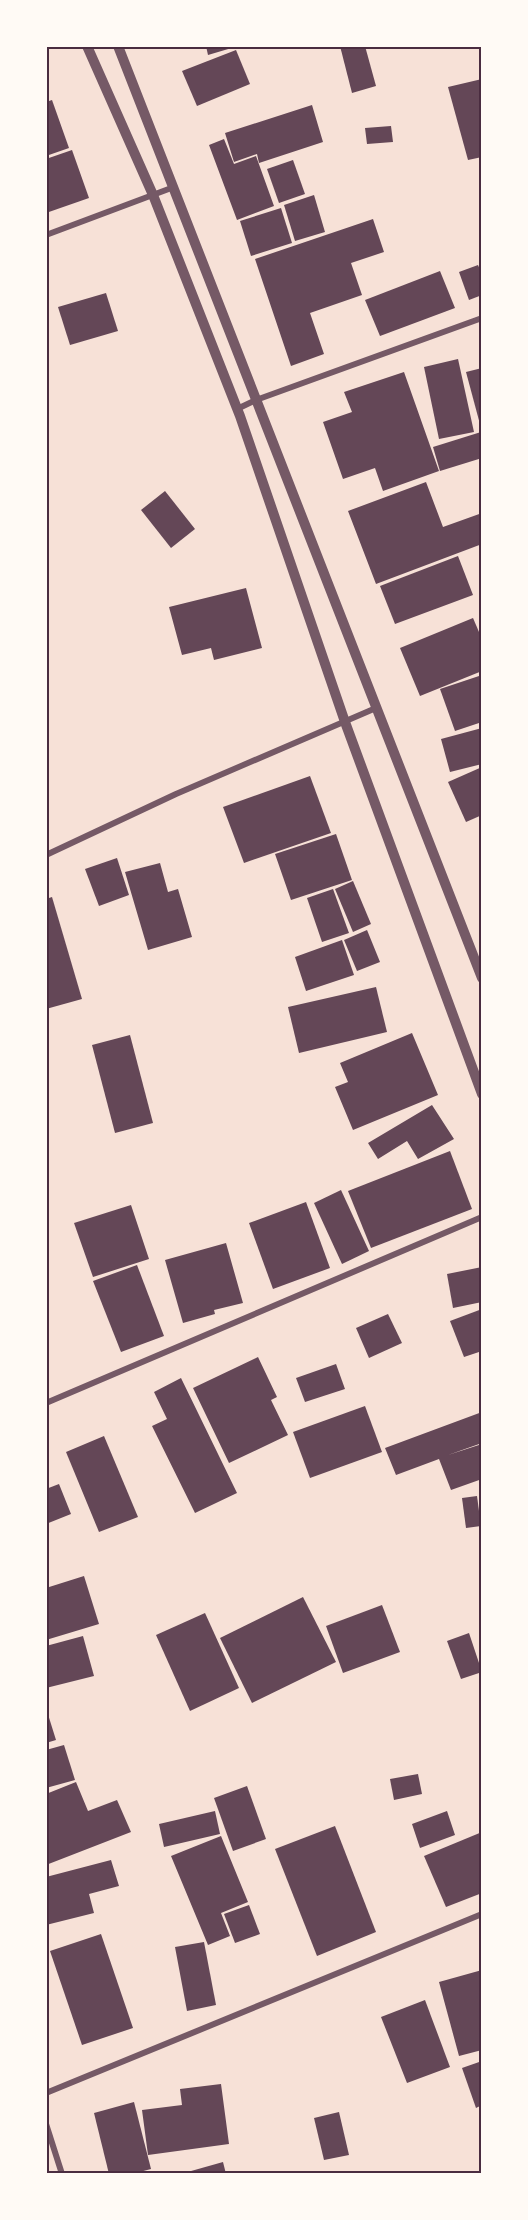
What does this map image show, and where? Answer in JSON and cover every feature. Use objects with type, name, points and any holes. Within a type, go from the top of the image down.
[{"type":"street","points":[[87,46],[153,195],[237,409],[345,722],[482,1094]]},
{"type":"street","points":[[118,46],[482,978]]},
{"type":"street","points":[[46,235],[174,187]]},
{"type":"street","points":[[237,409],[256,400],[482,318]]},
{"type":"street","points":[[46,855],[176,794],[376,708]]},
{"type":"street","points":[[46,1403],[482,1217]]},
{"type":"street","points":[[46,2092],[482,1914]]},
{"type":"street","points":[[46,2124],[63,2174]]},
{"type":"building","points":[[206,46],[235,46],[235,47],[208,55]]},
{"type":"building","points":[[340,46],[365,46],[376,86],[352,93]]},
{"type":"building","points":[[236,50],[250,84],[197,106],[182,71]]},
{"type":"building","points":[[482,79],[482,157],[468,160],[448,87]]},
{"type":"building","points":[[52,100],[69,148],[46,156],[46,102]]},
{"type":"building","points":[[312,105],[323,142],[259,163],[257,154],[234,162],[225,133]]},
{"type":"building","points":[[391,126],[393,142],[367,144],[365,128]]},
{"type":"building","points":[[224,139],[234,164],[256,156],[274,206],[237,220],[209,145]]},
{"type":"building","points":[[72,150],[89,198],[46,213],[46,159]]},
{"type":"building","points":[[293,160],[305,194],[279,203],[267,169]]},
{"type":"building","points":[[314,195],[325,232],[295,241],[284,205]]},
{"type":"building","points":[[281,208],[292,243],[251,256],[240,221]]},
{"type":"building","points":[[373,219],[384,252],[351,263],[362,295],[310,313],[324,354],[291,366],[255,259]]},
{"type":"building","points":[[478,265],[482,274],[482,295],[469,300],[459,272]]},
{"type":"building","points":[[440,271],[455,308],[380,336],[365,300]]},
{"type":"building","points":[[106,293],[118,331],[70,345],[58,307]]},
{"type":"building","points":[[458,359],[474,432],[439,439],[424,367]]},
{"type":"building","points":[[482,368],[482,428],[481,428],[466,372]]},
{"type":"building","points":[[404,372],[439,471],[383,491],[375,468],[343,479],[323,422],[352,412],[344,392]]},
{"type":"building","points":[[481,432],[482,458],[440,471],[433,447]]},
{"type":"building","points":[[426,482],[443,527],[482,513],[482,544],[376,584],[348,511]]},
{"type":"building","points":[[165,491],[195,529],[171,548],[141,510]]},
{"type":"building","points":[[458,556],[473,595],[395,624],[380,586]]},
{"type":"building","points":[[246,588],[262,648],[214,660],[211,648],[182,655],[169,607]]},
{"type":"building","points":[[473,618],[482,639],[482,671],[420,696],[400,648]]},
{"type":"building","points":[[482,675],[482,722],[455,731],[440,689]]},
{"type":"building","points":[[482,728],[482,764],[450,772],[441,739]]},
{"type":"building","points":[[482,767],[482,815],[466,822],[448,782]]},
{"type":"building","points":[[310,776],[331,833],[244,863],[223,807]]},
{"type":"building","points":[[336,834],[352,880],[291,900],[275,854]]},
{"type":"building","points":[[117,858],[129,895],[99,906],[85,869]]},
{"type":"building","points":[[160,863],[168,892],[178,889],[192,937],[148,950],[125,872]]},
{"type":"building","points":[[353,881],[371,924],[353,932],[335,889]]},
{"type":"building","points":[[333,889],[349,933],[322,942],[307,898]]},
{"type":"building","points":[[52,897],[82,999],[46,1009],[46,899]]},
{"type":"building","points":[[367,930],[380,962],[357,971],[344,940]]},
{"type":"building","points":[[342,940],[354,975],[306,991],[295,957]]},
{"type":"building","points":[[376,987],[387,1032],[299,1053],[288,1007]]},
{"type":"building","points":[[412,1033],[438,1095],[353,1130],[335,1087],[348,1082],[340,1063]]},
{"type":"building","points":[[130,1035],[153,1123],[115,1133],[92,1045]]},
{"type":"building","points":[[432,1105],[454,1139],[418,1159],[407,1141],[378,1159],[368,1143]]},
{"type":"building","points":[[450,1151],[472,1209],[371,1248],[348,1191]]},
{"type":"building","points":[[341,1190],[369,1251],[342,1264],[314,1203]]},
{"type":"building","points":[[306,1202],[330,1268],[273,1289],[249,1223]]},
{"type":"building","points":[[131,1205],[149,1259],[93,1277],[74,1223]]},
{"type":"building","points":[[226,1243],[243,1303],[214,1310],[215,1314],[183,1323],[165,1260]]},
{"type":"building","points":[[137,1265],[164,1336],[121,1352],[93,1281]]},
{"type":"building","points":[[482,1267],[482,1302],[453,1308],[447,1274]]},
{"type":"building","points":[[482,1309],[482,1351],[464,1357],[450,1321]]},
{"type":"building","points":[[388,1314],[402,1343],[369,1358],[356,1328]]},
{"type":"building","points":[[258,1357],[277,1397],[271,1400],[288,1435],[229,1463],[193,1388]]},
{"type":"building","points":[[336,1364],[345,1389],[305,1402],[296,1378]]},
{"type":"building","points":[[181,1378],[237,1493],[195,1513],[152,1426],[167,1419],[154,1392]]},
{"type":"building","points":[[365,1406],[382,1452],[310,1478],[293,1432]]},
{"type":"building","points":[[482,1412],[482,1443],[448,1455],[482,1444],[482,1479],[451,1490],[439,1459],[396,1475],[385,1448]]},
{"type":"building","points":[[104,1436],[138,1517],[99,1532],[66,1452]]},
{"type":"building","points":[[59,1484],[71,1514],[46,1524],[46,1489]]},
{"type":"building","points":[[477,1496],[481,1526],[466,1528],[462,1498]]},
{"type":"building","points":[[84,1576],[99,1624],[46,1640],[46,1588]]},
{"type":"building","points":[[303,1597],[336,1662],[252,1703],[220,1638]]},
{"type":"building","points":[[382,1605],[400,1652],[343,1673],[326,1626]]},
{"type":"building","points":[[205,1613],[239,1688],[190,1711],[156,1635]]},
{"type":"building","points":[[469,1633],[482,1672],[461,1679],[447,1641]]},
{"type":"building","points":[[83,1636],[94,1676],[46,1688],[46,1646]]},
{"type":"building","points":[[46,1708],[56,1740],[46,1743]]},
{"type":"building","points":[[64,1745],[75,1780],[46,1788],[46,1750]]},
{"type":"building","points":[[418,1774],[422,1794],[394,1800],[390,1779]]},
{"type":"building","points":[[76,1782],[88,1811],[117,1800],[131,1832],[46,1865],[46,1794]]},
{"type":"building","points":[[247,1786],[266,1839],[233,1851],[214,1798]]},
{"type":"building","points":[[215,1811],[220,1834],[164,1847],[159,1824]]},
{"type":"building","points":[[447,1811],[455,1835],[420,1848],[412,1824]]},
{"type":"building","points":[[335,1826],[376,1932],[317,1956],[275,1849]]},
{"type":"building","points":[[482,1832],[482,1893],[446,1907],[424,1856]]},
{"type":"building","points":[[221,1836],[248,1902],[221,1913],[230,1936],[208,1945],[171,1856]]},
{"type":"building","points":[[111,1860],[119,1886],[89,1894],[94,1913],[46,1925],[46,1877]]},
{"type":"building","points":[[249,1905],[260,1934],[235,1943],[224,1914]]},
{"type":"building","points":[[101,1934],[133,2028],[82,2045],[50,1951]]},
{"type":"building","points":[[204,1942],[216,2005],[187,2011],[175,1947]]},
{"type":"building","points":[[482,1970],[482,2050],[459,2056],[439,1982]]},
{"type":"building","points":[[425,2000],[450,2067],[407,2083],[381,2017]]},
{"type":"building","points":[[482,2061],[482,2105],[476,2108],[462,2068]]},
{"type":"building","points":[[221,2084],[229,2144],[148,2155],[142,2110],[182,2105],[180,2089]]},
{"type":"building","points":[[134,2102],[151,2169],[132,2174],[109,2174],[94,2113]]},
{"type":"building","points":[[339,2112],[349,2155],[324,2160],[314,2118]]},
{"type":"building","points":[[223,2162],[226,2174],[184,2174],[184,2173]]}]
